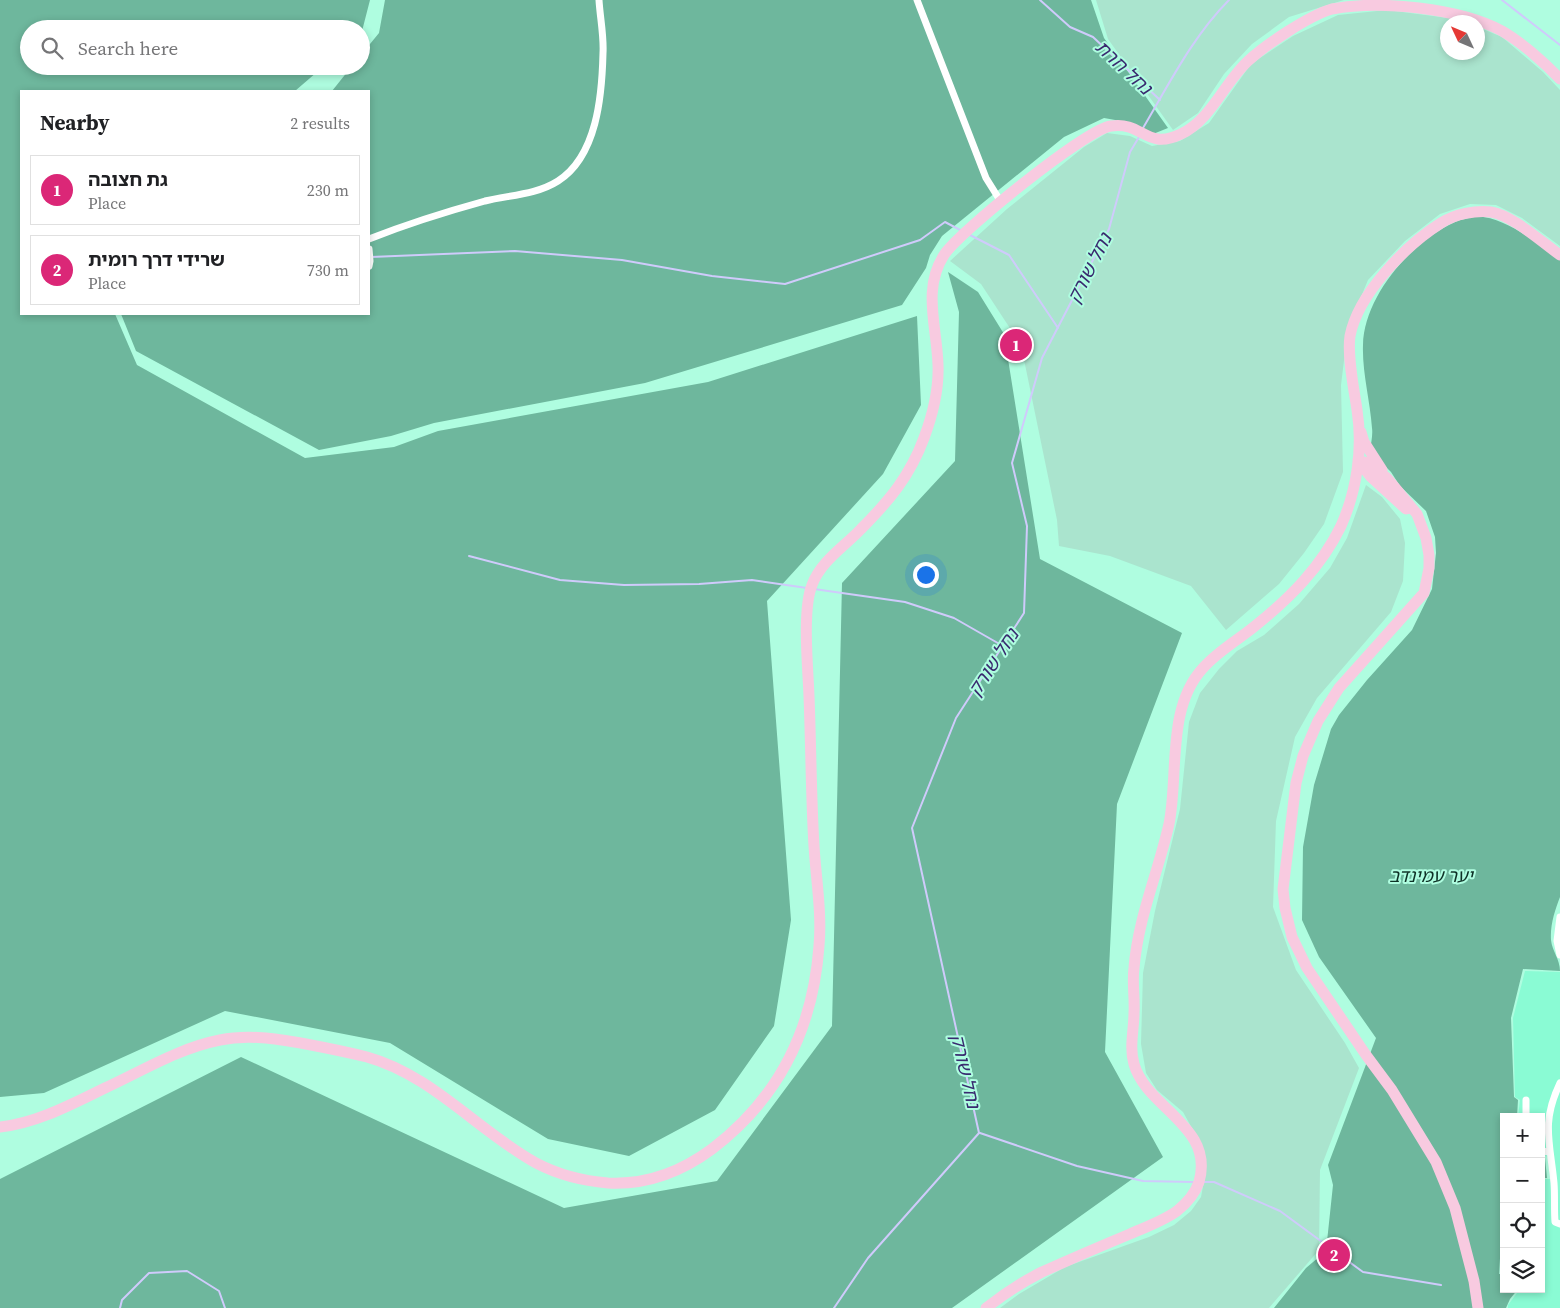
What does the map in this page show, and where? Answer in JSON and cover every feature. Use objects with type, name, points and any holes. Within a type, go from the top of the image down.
[{"type":"main road","points":[[0,1127],[15,1125],[69,1106],[191,1048],[216,1040],[256,1036],[342,1051],[389,1064],[436,1092],[538,1164],[563,1174],[594,1182],[628,1184],[655,1180],[711,1150],[741,1123],[772,1086],[787,1064],[802,1034],[814,987],[820,940],[814,841],[807,652],[808,593],[823,565],[886,503],[902,483],[925,437],[935,404],[938,370],[931,297],[934,276],[944,254],[960,236],[1001,202],[1080,141],[1099,130],[1105,127],[1120,125],[1134,128],[1152,139],[1166,140],[1191,129],[1205,114],[1239,69],[1251,57],[1319,14],[1337,7],[1390,1],[1460,13],[1506,33],[1560,78]]},
{"type":"main road","points":[[986,1308],[1006,1292],[1039,1274],[1156,1223],[1192,1198],[1199,1181],[1202,1163],[1194,1139],[1176,1116],[1149,1090],[1135,1068],[1132,1048],[1134,1014],[1133,972],[1139,928],[1169,822],[1182,709],[1191,684],[1203,667],[1289,598],[1319,563],[1342,523],[1356,480],[1358,460],[1359,427],[1350,339],[1355,320],[1374,287],[1410,247],[1444,221],[1472,212],[1494,212],[1518,225],[1560,255]]},
{"type":"main road","points":[[1359,427],[1364,442],[1387,478],[1417,514],[1426,538],[1429,568],[1424,593],[1339,688],[1318,721],[1303,756],[1296,783],[1283,889],[1292,937],[1307,968],[1366,1056],[1392,1090],[1442,1175],[1455,1208],[1465,1243],[1478,1308]]},
{"type":"main road","points":[[1358,460],[1368,463],[1387,478]]},
{"type":"main road","points":[[1358,460],[1371,477],[1408,512],[1415,524],[1424,563],[1424,593]]},
{"type":"street","points":[[370,239],[413,222],[487,201],[543,189],[559,181],[572,169],[583,155],[590,139],[600,98],[604,52],[599,0]]},
{"type":"street","points":[[916,0],[986,178],[1001,202]]},
{"type":"street","points":[[1560,917],[1557,941],[1560,955]]},
{"type":"street","points":[[1560,1083],[1549,1112],[1548,1124],[1554,1184],[1555,1222],[1560,1224]]},
{"type":"street","points":[[1526,1100],[1526,1113]]},
{"type":"street","points":[[1545,1152],[1550,1152]]},
{"type":"shaded area","points":[[1096,0],[1344,0],[1289,17],[1252,44],[1224,74],[1198,113],[1173,130],[1108,39]]},
{"type":"shaded area","points":[[1387,10],[1440,17],[1440,60],[1485,60],[1485,30],[1502,37],[1543,72],[1560,90],[1560,246],[1522,218],[1496,205],[1470,204],[1440,214],[1405,241],[1368,280],[1348,328],[1341,385],[1343,472],[1324,524],[1279,584],[1226,630],[1191,586],[1110,556],[1059,546],[1057,520],[1021,345],[981,284],[950,261],[1007,209],[1084,147],[1107,133],[1130,136],[1152,146],[1180,141],[1209,123],[1251,64],[1293,36],[1338,15]]},
{"type":"shaded area","points":[[1366,485],[1382,497],[1400,519],[1405,543],[1403,581],[1391,612],[1317,698],[1295,737],[1276,821],[1273,907],[1296,970],[1345,1043],[1359,1068],[1320,1170],[1319,1250],[1269,1308],[1000,1308],[1019,1294],[1065,1267],[1149,1237],[1174,1225],[1191,1211],[1201,1197],[1205,1176],[1198,1139],[1183,1112],[1157,1090],[1146,1073],[1141,1044],[1143,973],[1155,911],[1180,809],[1189,722],[1200,693],[1219,669],[1237,651],[1264,635],[1299,604],[1330,568],[1347,538]]},
{"type":"shaded area","points":[[1525,971],[1560,972],[1560,1308],[1508,1308],[1508,1305],[1517,1293],[1545,1293],[1545,1179],[1550,1179],[1548,1157],[1545,1156],[1545,1113],[1518,1113],[1520,1100],[1515,1097],[1513,1018]]},
{"type":"green space","points":[[0,0],[370,0],[365,20],[20,20],[20,75],[314,75],[296,90],[20,90],[20,315],[115,315],[137,365],[305,458],[394,447],[438,431],[708,382],[917,316],[921,405],[883,474],[767,601],[791,920],[774,1026],[715,1110],[629,1156],[548,1139],[390,1043],[225,1011],[44,1093],[0,1097]]},
{"type":"green space","points":[[385,0],[1091,0],[1104,38],[1168,128],[1153,134],[1132,123],[1104,118],[1064,137],[942,236],[930,255],[926,268],[902,305],[645,383],[434,423],[391,436],[319,450],[136,351],[121,315],[370,315],[370,90],[333,90],[345,75],[370,75],[370,44],[379,33]]},
{"type":"green space","name":"יער עמינדב","points":[[1477,216],[1511,226],[1560,260],[1560,897],[1553,918],[1551,934],[1560,971],[1523,969],[1511,1018],[1514,1097],[1518,1100],[1517,1113],[1500,1113],[1499,1274],[1500,1293],[1515,1293],[1506,1308],[1274,1308],[1306,1268],[1326,1251],[1333,1185],[1328,1165],[1376,1038],[1319,957],[1302,920],[1303,847],[1314,785],[1331,729],[1339,715],[1367,680],[1412,630],[1432,589],[1436,553],[1435,537],[1426,511],[1400,486],[1391,472],[1370,451],[1372,431],[1363,355],[1365,326],[1381,290],[1407,256],[1439,231],[1458,221]]},
{"type":"green space","points":[[948,272],[978,292],[1004,334],[1040,559],[1182,633],[1117,804],[1105,1052],[1163,1157],[952,1308],[0,1308],[0,1179],[241,1057],[564,1208],[717,1181],[832,1026],[842,583],[955,461],[959,312]]},
{"type":"green space","points":[[1545,1158],[1547,1178],[1545,1178]]},
{"type":"waterway","name":"נחל חרת","points":[[1040,0],[1070,27],[1093,37],[1160,100]]},
{"type":"waterway","name":"נחל שורק","points":[[1143,128],[1193,45],[1229,0]]},
{"type":"waterway","points":[[1502,0],[1560,45]]},
{"type":"waterway","name":"נחל שורק","points":[[834,1308],[868,1258],[979,1133],[912,828],[956,718],[1024,613],[1027,526],[1012,463],[1042,358],[1109,229],[1130,152],[1139,137]]},
{"type":"waterway","points":[[371,257],[515,251],[622,260],[712,276],[785,284],[920,240],[945,222],[962,231]]},
{"type":"waterway","points":[[970,235],[1009,255],[1058,328]]},
{"type":"waterway","points":[[469,556],[560,580],[624,585],[699,584],[752,580],[807,588]]},
{"type":"waterway","points":[[814,589],[905,602],[954,618],[1003,646]]},
{"type":"waterway","points":[[980,1133],[1077,1166],[1143,1181],[1193,1182]]},
{"type":"waterway","points":[[1203,1182],[1214,1182],[1280,1211],[1363,1272],[1441,1285]]},
{"type":"waterway","name":"נחל שורק","points":[[120,1308],[122,1300],[149,1273],[187,1271],[219,1291],[225,1308]]},
{"type":"place","name":"גת חצובה","points":[[1016,345]]},
{"type":"place","name":"שרידי דרך רומית","points":[[1334,1255]]}]
